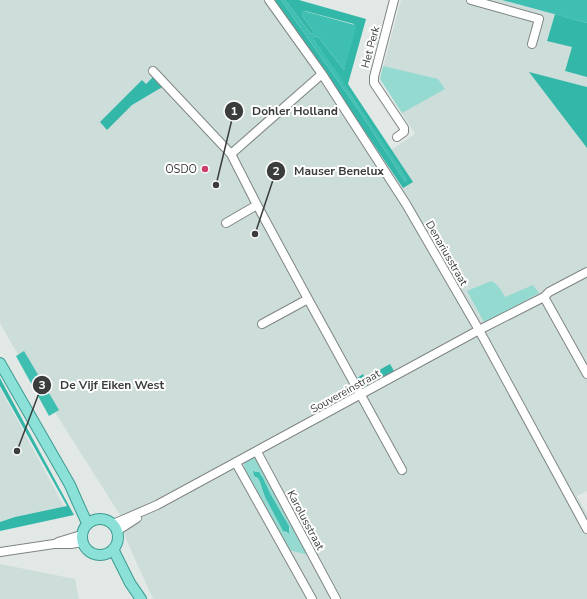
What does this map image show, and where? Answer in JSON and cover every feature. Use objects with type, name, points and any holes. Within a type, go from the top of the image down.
[{"type":"main road","points":[[0,363],[91,521]]},
{"type":"main road","points":[[105,519],[110,521],[115,527],[118,540],[109,552],[101,555],[91,553],[88,550],[82,539],[84,526],[91,521],[105,519]]},
{"type":"main road","points":[[109,552],[141,599]]},
{"type":"street","name":"Denariusstraat","points":[[269,0],[322,74],[406,204],[478,330],[587,529]]},
{"type":"street","name":"Het Perk","points":[[394,0],[374,77],[374,83],[404,128],[404,132],[397,137]]},
{"type":"street","points":[[471,0],[539,19],[532,44]]},
{"type":"street","points":[[153,71],[231,154],[257,205],[402,470]]},
{"type":"street","points":[[231,154],[322,74]]},
{"type":"street","points":[[226,223],[257,205]]},
{"type":"street","name":"Souvereinstraat","points":[[115,527],[256,452],[478,330],[544,297],[549,292],[587,272]]},
{"type":"street","points":[[544,297],[587,374]]},
{"type":"street","points":[[262,324],[308,299]]},
{"type":"street","name":"Karolusstraat","points":[[256,452],[336,599]]},
{"type":"street","points":[[236,462],[312,599]]},
{"type":"street","points":[[0,552],[54,544],[62,540],[82,539]]},
{"type":"shaded area","points":[[0,0],[273,0],[382,156],[415,134],[380,79],[401,0],[502,0],[555,14],[547,40],[572,47],[565,71],[587,77],[587,491],[577,496],[587,514],[587,599],[153,599],[126,539],[122,518],[14,348],[0,323]]},
{"type":"shaded area","points":[[273,0],[281,0],[364,118],[405,182],[407,180],[397,164],[314,40],[315,36],[319,38],[344,70],[354,24],[305,11],[302,15],[313,31],[311,34],[285,0],[299,0],[366,19],[348,84],[413,182],[403,188],[337,90]]},
{"type":"shaded area","points":[[281,0],[285,0],[311,34],[313,31],[302,15],[304,11],[355,25],[356,28],[344,70],[319,38],[315,36],[314,40],[387,148],[407,182],[405,182],[364,118]]},
{"type":"shaded area","points":[[502,0],[587,0],[587,23]]},
{"type":"shaded area","points":[[555,14],[587,23],[587,77],[565,71],[572,47],[547,41]]},
{"type":"shaded area","points":[[383,66],[438,79],[445,89],[402,113],[380,79]]},
{"type":"shaded area","points":[[529,72],[587,87],[587,148]]},
{"type":"shaded area","points":[[155,75],[164,86],[132,105],[107,130],[100,122],[142,80],[146,84]]},
{"type":"shaded area","points":[[491,281],[501,290],[505,297],[533,285],[539,293],[488,322],[484,322],[467,291]]},
{"type":"shaded area","points":[[24,351],[59,410],[49,416],[16,356]]},
{"type":"shaded area","points":[[390,364],[394,371],[364,387],[359,385],[356,379],[363,374],[365,378]]},
{"type":"shaded area","points":[[0,378],[74,515],[0,531],[0,522],[15,517],[67,506],[0,386]]},
{"type":"shaded area","points":[[0,388],[68,514],[0,528]]},
{"type":"shaded area","points":[[251,458],[255,458],[308,555],[289,550],[245,469],[245,462]],"holes":[[[253,472],[263,478],[284,516],[290,529],[288,534],[282,529],[265,497],[258,478],[254,476]]]},
{"type":"shaded area","points":[[253,471],[259,472],[263,478],[289,526],[288,534],[287,532],[283,531],[265,497],[258,478],[254,476]]},
{"type":"shaded area","points":[[0,564],[75,579],[79,599],[0,599]]},
{"type":"place","name":"OSDO","points":[[205,169]]},
{"type":"place","name":"Dohler Holland","points":[[216,185]]},
{"type":"place","name":"Mauser Benelux","points":[[255,234]]},
{"type":"place","name":"De Vijf Eiken West","points":[[17,451]]}]
